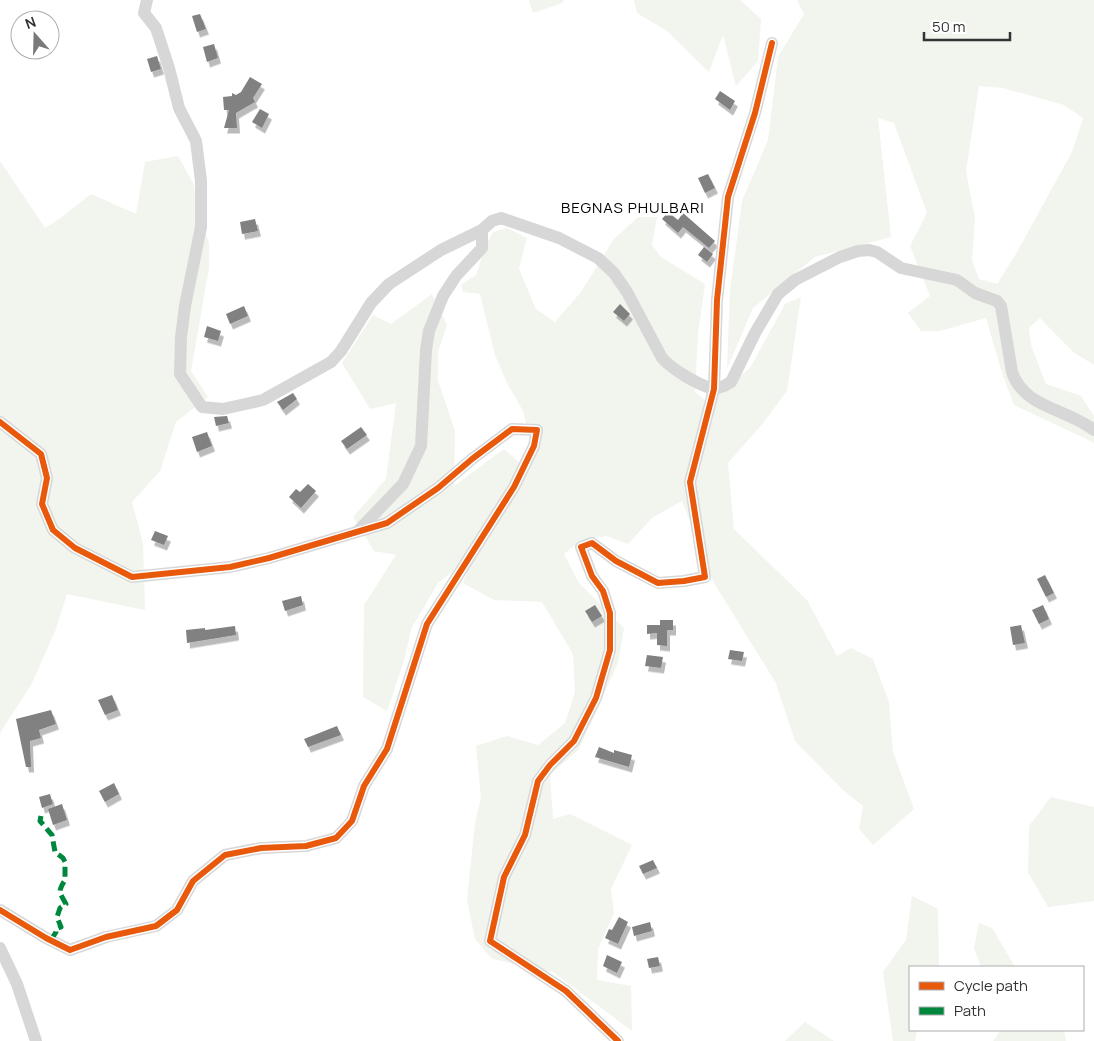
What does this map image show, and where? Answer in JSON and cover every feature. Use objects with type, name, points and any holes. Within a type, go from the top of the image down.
[{"type":"street","points":[[147,0],[144,13],[156,28],[179,108],[196,141],[201,181],[201,228],[185,306],[181,337],[180,374],[202,407],[223,409],[263,400],[331,362],[341,351],[371,304],[389,284],[441,250],[482,230],[492,221],[501,218],[559,238],[598,258],[614,273],[627,292],[662,358],[668,365],[714,389],[731,382],[755,332],[778,294],[795,280],[840,258],[858,251],[869,250],[877,252],[901,268],[957,280],[975,293],[997,301],[1001,306],[1012,372],[1015,382],[1021,390],[1033,399],[1068,414],[1094,430]]},
{"type":"street","points":[[618,1041],[566,990],[490,941],[504,877],[525,835],[538,781],[550,765],[574,741],[596,698],[610,650],[610,613],[603,592],[592,576],[580,548],[592,543],[616,561],[658,583],[684,582],[705,578],[690,482],[714,389],[717,300],[728,197],[755,113],[772,43]]},
{"type":"street","points":[[357,532],[403,484],[421,446],[426,350],[429,331],[443,296],[456,276],[482,248],[482,230]]},
{"type":"street","points":[[0,422],[41,454],[46,478],[42,504],[53,530],[75,548],[132,577],[230,567],[269,558],[387,523],[438,488],[472,459],[512,430],[536,430],[534,446],[514,487],[427,624],[387,749],[364,786],[352,821],[336,838],[306,846],[261,848],[225,855],[193,881],[177,910],[156,926],[106,937],[70,950],[0,910]]},
{"type":"street","points":[[0,948],[17,984],[36,1041]]},
{"type":"shaded area","points":[[529,0],[564,0],[562,3],[533,13]]},
{"type":"shaded area","points":[[634,0],[740,0],[761,19],[758,61],[736,86],[723,35],[709,72],[667,31],[637,13]]},
{"type":"shaded area","points":[[797,0],[1094,0],[1094,365],[1073,352],[1040,318],[1029,328],[1031,345],[1046,384],[1081,396],[1094,416],[1094,444],[1014,405],[1002,373],[986,318],[940,331],[921,331],[908,313],[930,296],[910,246],[927,213],[894,123],[878,118],[891,237],[815,257],[753,308],[727,369],[730,291],[742,201],[768,140],[778,57],[804,14]],"holes":[[[979,86],[1003,88],[1064,105],[1083,118],[1072,152],[1016,254],[997,284],[979,279],[972,260],[975,218],[966,171]]]},
{"type":"shaded area","points":[[178,156],[194,185],[196,207],[209,243],[209,268],[191,371],[208,397],[176,422],[160,471],[132,502],[143,543],[145,610],[67,594],[56,629],[32,683],[0,733],[0,161],[45,228],[91,194],[136,214],[145,162]]},
{"type":"shaded area","points":[[638,217],[657,217],[652,245],[661,257],[705,284],[698,334],[695,392],[708,403],[750,368],[785,304],[801,297],[787,391],[764,422],[728,463],[734,529],[807,600],[837,656],[851,648],[873,659],[889,702],[893,752],[914,809],[873,845],[859,829],[863,806],[843,790],[795,741],[776,683],[714,583],[682,501],[652,518],[628,544],[607,536],[581,540],[564,554],[579,583],[624,628],[618,663],[579,749],[550,775],[553,819],[570,814],[632,845],[611,889],[614,913],[598,949],[597,980],[631,986],[632,1031],[553,972],[492,959],[475,939],[467,900],[475,823],[481,798],[476,746],[507,736],[538,745],[565,723],[575,692],[573,654],[542,602],[494,600],[463,583],[472,557],[438,583],[411,629],[405,657],[387,711],[363,697],[364,605],[396,555],[374,551],[353,517],[386,479],[396,403],[370,409],[342,363],[373,315],[391,324],[432,294],[447,325],[438,352],[438,381],[455,431],[454,486],[504,449],[519,462],[530,441],[523,411],[507,383],[495,355],[480,294],[463,292],[461,285],[476,275],[485,248],[493,232],[507,228],[527,238],[519,269],[536,309],[555,322],[581,292],[614,239]]},
{"type":"shaded area","points":[[1051,797],[1094,807],[1094,901],[1048,907],[1028,872],[1029,826]]},
{"type":"shaded area","points":[[912,896],[938,909],[939,966],[909,966],[909,1031],[917,1031],[915,1041],[893,1041],[883,972],[906,940]]},
{"type":"shaded area","points":[[979,923],[992,928],[1014,966],[981,966],[974,948]]},
{"type":"shaded area","points":[[805,1022],[834,1041],[785,1041]]},
{"type":"shaded area","points":[[1000,1031],[1064,1031],[1066,1041],[993,1041]]},
{"type":"building","points":[[200,14],[206,29],[197,32],[192,16]]},
{"type":"building","points":[[214,44],[218,58],[207,62],[203,47]]},
{"type":"building","points":[[157,56],[161,69],[151,72],[147,59]]},
{"type":"building","points":[[250,77],[262,84],[253,98],[255,102],[236,113],[237,128],[224,128],[229,110],[224,110],[223,97],[232,96],[232,93],[236,95],[241,92]]},
{"type":"building","points":[[720,91],[735,101],[730,110],[715,99]]},
{"type":"building","points":[[260,109],[269,114],[262,128],[252,122]]},
{"type":"building","points":[[708,174],[715,188],[705,193],[698,178]]},
{"type":"building","points":[[668,212],[678,220],[683,213],[715,241],[709,248],[683,227],[678,233],[662,219]]},
{"type":"building","points":[[255,219],[258,231],[242,234],[240,222]]},
{"type":"building","points":[[704,247],[713,254],[707,262],[698,255]]},
{"type":"building","points":[[620,304],[630,314],[624,321],[613,312]]},
{"type":"building","points":[[244,306],[248,316],[230,324],[226,314]]},
{"type":"building","points":[[207,326],[221,331],[218,341],[204,337]]},
{"type":"building","points":[[293,393],[297,399],[283,410],[277,402]]},
{"type":"building","points":[[227,416],[229,423],[216,426],[214,417]]},
{"type":"building","points":[[361,427],[367,435],[347,449],[341,441]]},
{"type":"building","points":[[207,432],[212,446],[197,452],[192,437]]},
{"type":"building","points":[[308,484],[316,491],[301,508],[289,497],[296,489],[300,492]]},
{"type":"building","points":[[155,531],[168,536],[164,545],[151,540]]},
{"type":"building","points":[[1045,575],[1054,593],[1046,597],[1037,579]]},
{"type":"building","points":[[301,596],[303,605],[285,611],[282,601]]},
{"type":"building","points":[[595,605],[602,616],[592,622],[585,611]]},
{"type":"building","points":[[1043,605],[1049,619],[1039,624],[1032,610]]},
{"type":"building","points":[[660,620],[673,620],[673,630],[667,630],[667,646],[657,645],[657,633],[647,634],[647,625],[660,625]]},
{"type":"building","points":[[1021,625],[1025,643],[1013,645],[1010,627]]},
{"type":"building","points":[[235,626],[236,635],[187,643],[186,630],[205,628],[205,630]]},
{"type":"building","points":[[730,650],[744,652],[742,661],[728,659]]},
{"type":"building","points":[[647,655],[663,657],[661,668],[645,666]]},
{"type":"building","points":[[112,695],[118,710],[105,715],[98,700]]},
{"type":"building","points":[[51,710],[56,724],[39,730],[41,738],[30,741],[31,767],[26,767],[16,719]]},
{"type":"building","points":[[337,726],[341,735],[308,747],[304,739]]},
{"type":"building","points":[[599,747],[614,753],[614,750],[632,755],[629,767],[595,757]]},
{"type":"building","points":[[114,783],[119,794],[105,802],[99,791]]},
{"type":"building","points":[[50,794],[53,804],[42,808],[39,797]]},
{"type":"building","points":[[62,804],[67,820],[53,825],[48,809]]},
{"type":"building","points":[[653,860],[657,868],[643,874],[639,866]]},
{"type":"building","points":[[619,917],[628,922],[618,944],[605,938],[609,929],[612,930]]},
{"type":"building","points":[[650,922],[652,931],[634,936],[632,927]]},
{"type":"building","points":[[607,955],[622,962],[617,973],[603,966]]},
{"type":"building","points":[[658,957],[660,966],[649,968],[647,959]]},
{"type":"marked path","points":[[41,816],[40,821],[52,835],[55,852],[65,862],[65,880],[60,892],[66,904],[60,908],[57,917],[61,927],[56,929],[51,940]]},
{"type":"cycle path","points":[[618,1041],[566,991],[490,941],[504,877],[525,835],[538,781],[550,765],[574,741],[596,698],[610,650],[610,613],[603,591],[592,576],[581,547],[592,543],[616,561],[658,583],[705,577],[690,482],[714,389],[717,300],[728,197],[755,113],[772,43]]},
{"type":"cycle path","points":[[0,422],[41,454],[47,478],[42,504],[53,530],[75,548],[132,577],[230,567],[269,558],[387,523],[438,488],[512,429],[537,430],[534,446],[514,487],[427,624],[387,749],[364,786],[352,821],[336,838],[306,846],[261,848],[225,855],[193,881],[177,910],[156,926],[106,937],[70,950],[0,910]]},
{"type":"district","name":"BEGNAS PHULBARI","points":[[633,208]]}]
